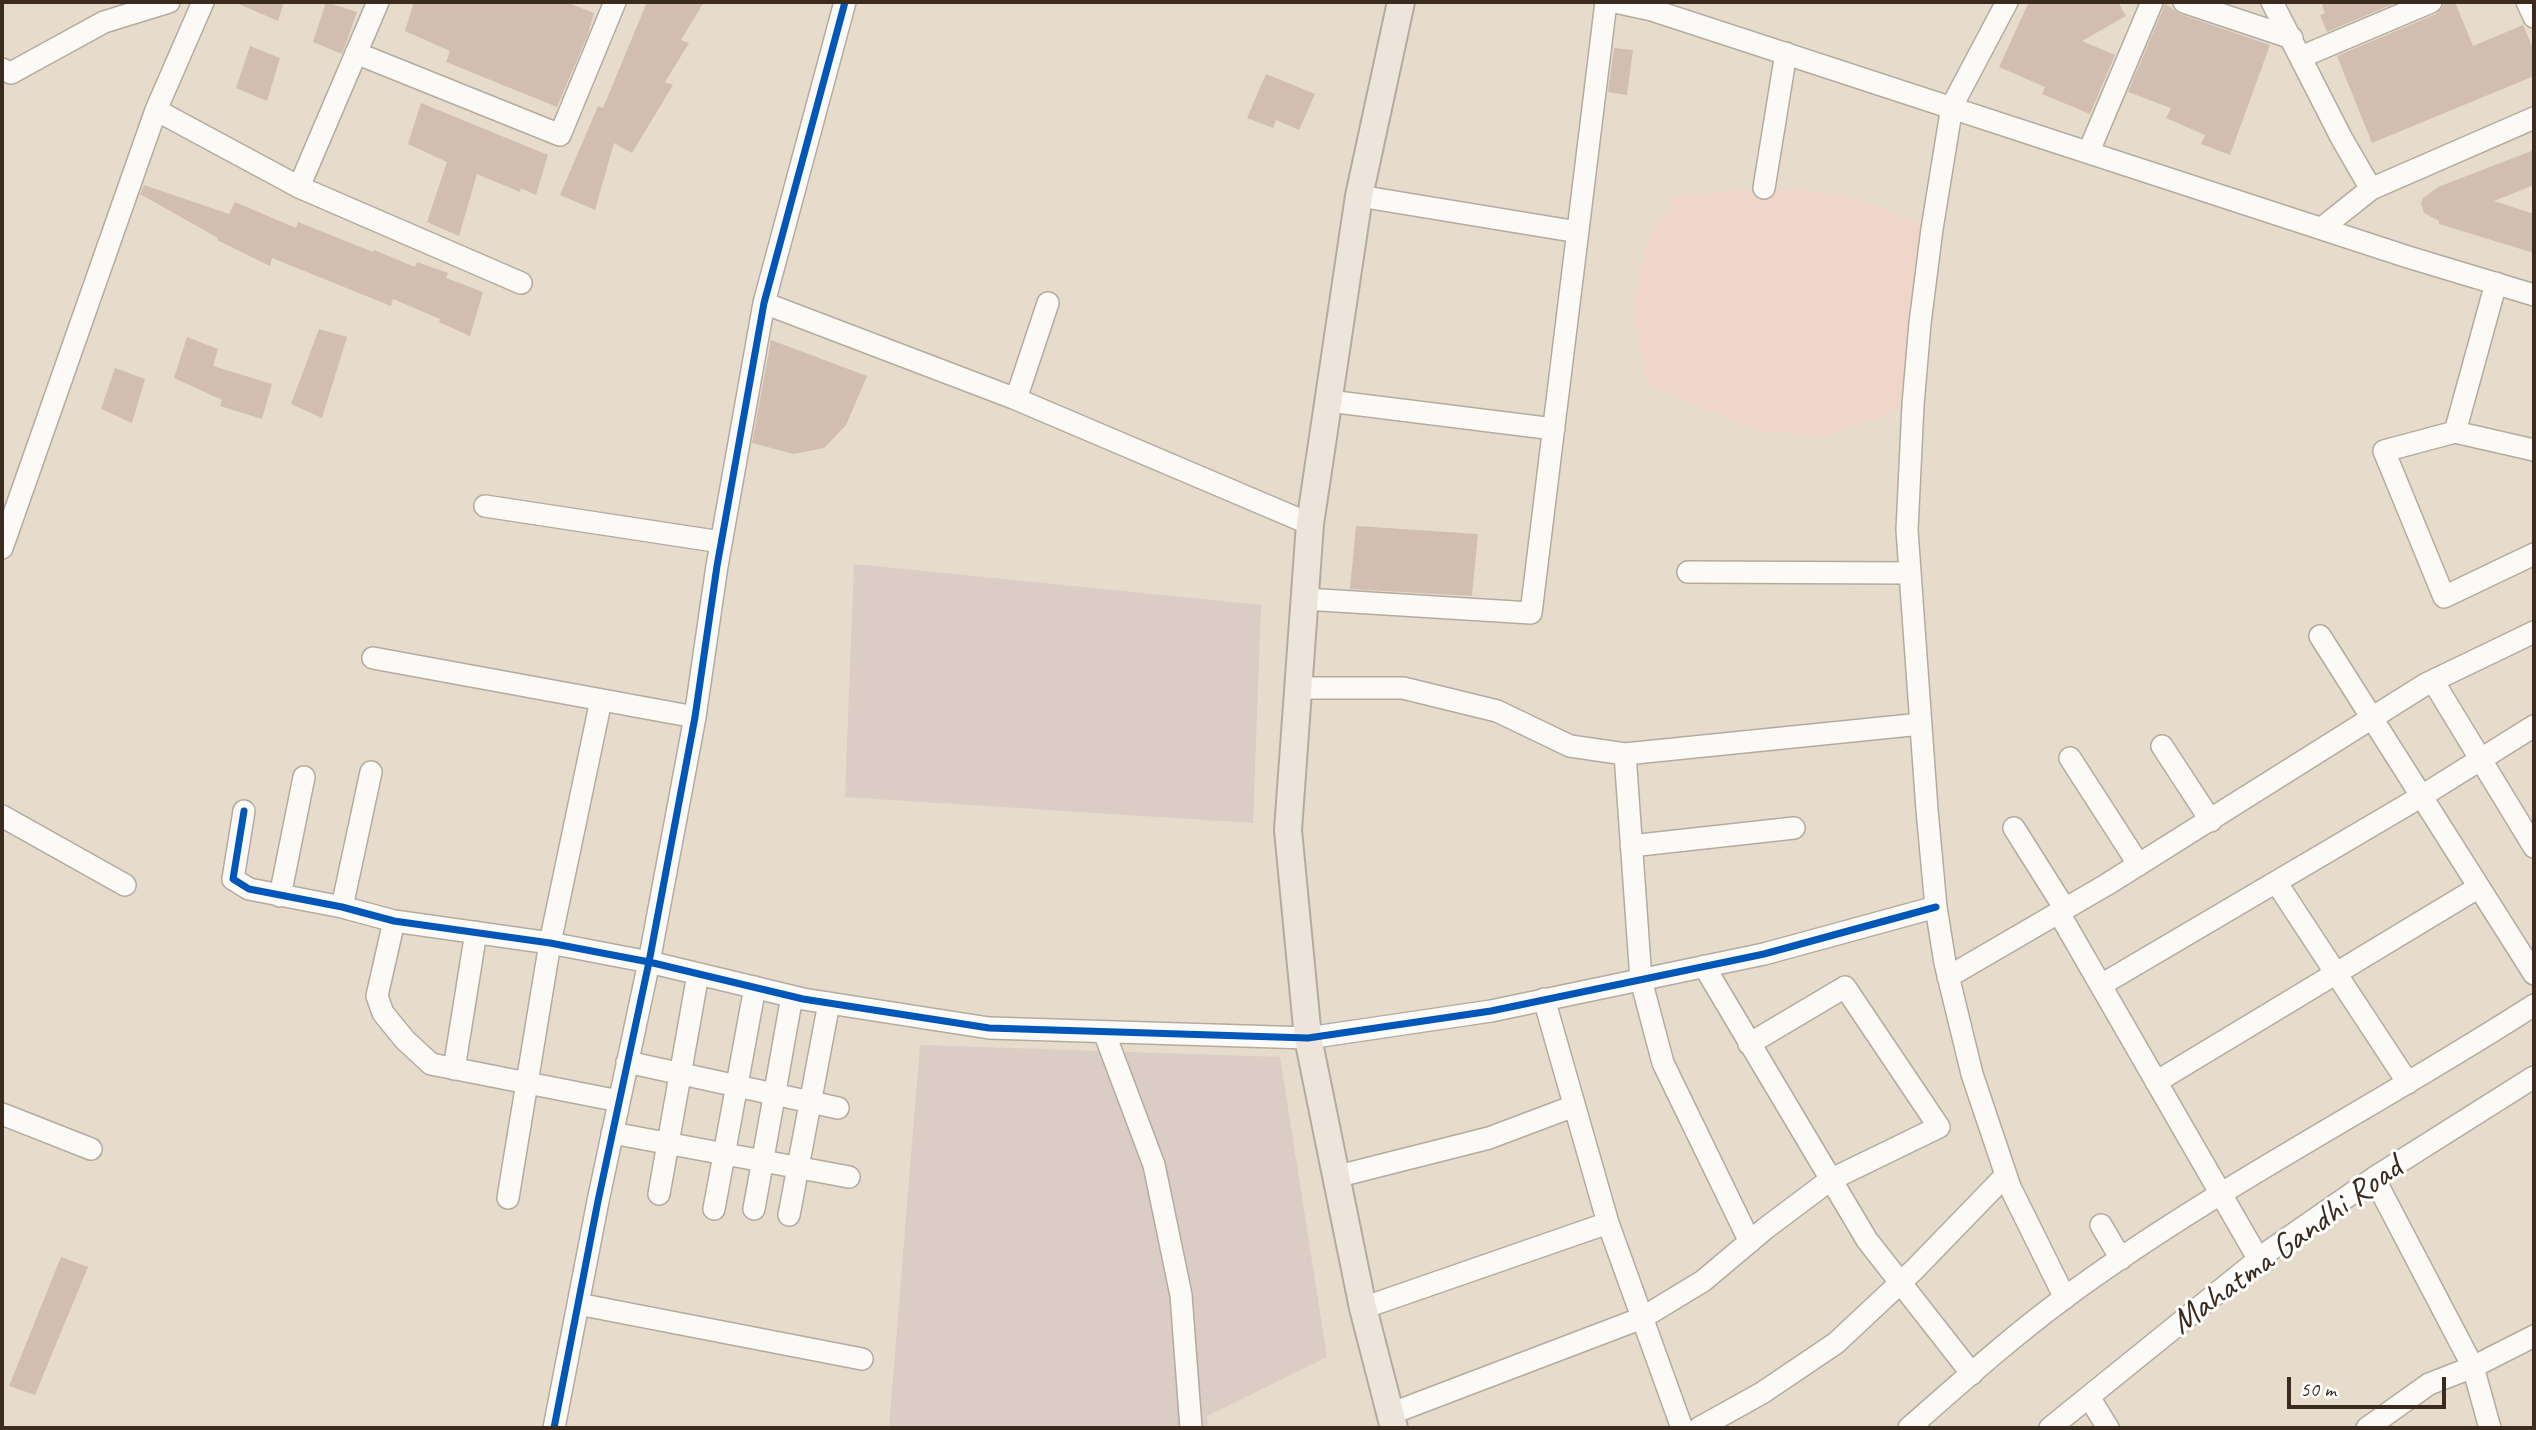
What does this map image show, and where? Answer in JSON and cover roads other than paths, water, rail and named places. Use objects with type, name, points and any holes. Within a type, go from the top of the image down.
[{"type":"main road","points":[[1392,1421],[1363,1308],[1308,1038],[1288,830],[1310,524],[1359,196],[1401,2]]},
{"type":"street","points":[[2,69],[11,73],[104,22],[169,2]]},
{"type":"street","points":[[299,187],[378,2]]},
{"type":"street","points":[[554,1428],[649,962],[695,717],[721,542],[764,303],[845,2]]},
{"type":"street","points":[[1304,599],[1531,612],[1606,2]]},
{"type":"street","points":[[1615,2],[1652,10],[2534,295]]},
{"type":"street","points":[[2007,2],[1952,106],[1920,323],[1908,516],[1910,573],[1936,907],[1948,978],[1972,1074],[2006,1175],[2065,1298]]},
{"type":"street","points":[[2089,151],[2152,2]]},
{"type":"street","points":[[2184,2],[2296,48],[2431,2]]},
{"type":"street","points":[[2272,2],[2342,139],[2371,189]]},
{"type":"street","points":[[2527,2],[2534,17]]},
{"type":"street","points":[[2,548],[156,110],[199,4]]},
{"type":"street","points":[[356,53],[560,135],[607,4]]},
{"type":"street","points":[[1764,188],[1786,53]]},
{"type":"street","points":[[156,110],[299,187],[521,283]]},
{"type":"street","points":[[2322,228],[2371,189],[2534,118]]},
{"type":"street","points":[[1359,196],[1578,232]]},
{"type":"street","points":[[2455,432],[2496,283]]},
{"type":"street","points":[[764,303],[1016,399],[1310,524]]},
{"type":"street","points":[[1016,399],[1048,303]]},
{"type":"street","points":[[1329,401],[1554,429]]},
{"type":"street","points":[[2534,450],[2455,432],[2384,452],[2444,597],[2534,554]]},
{"type":"street","points":[[485,506],[721,542]]},
{"type":"street","points":[[1688,572],[1910,573]]},
{"type":"street","points":[[1948,978],[2211,821],[2433,681],[2534,632]]},
{"type":"street","points":[[2320,636],[2534,974]]},
{"type":"street","points":[[373,658],[695,717]]},
{"type":"street","points":[[2433,681],[2534,845]]},
{"type":"street","points":[[1298,688],[1403,688],[1497,711],[1570,746],[1625,754],[1921,724]]},
{"type":"street","points":[[508,1198],[550,943],[601,700]]},
{"type":"street","points":[[2101,985],[2422,796],[2534,726]]},
{"type":"street","points":[[2162,746],[2211,821]]},
{"type":"street","points":[[1625,754],[1641,979],[1663,1063],[1750,1242]]},
{"type":"street","points":[[2070,758],[2139,865]]},
{"type":"street","points":[[342,907],[371,772]]},
{"type":"street","points":[[280,896],[304,777]]},
{"type":"street","points":[[244,811],[233,878],[249,889],[342,907],[394,921],[550,943],[649,962],[829,1003],[989,1028],[1308,1038],[1491,1011],[1764,954],[1936,907]]},
{"type":"street","points":[[2,816],[125,885]]},
{"type":"street","points":[[1631,846],[1794,828]]},
{"type":"street","points":[[2014,828],[2259,1260]]},
{"type":"street","points":[[2276,882],[2408,1083]]},
{"type":"street","points":[[2156,1082],[2479,887]]},
{"type":"street","points":[[394,921],[377,996],[383,1013],[430,1065],[619,1101]]},
{"type":"street","points":[[454,1069],[476,932]]},
{"type":"street","points":[[1704,966],[1867,1240],[1972,1374]]},
{"type":"street","points":[[659,1194],[698,974]]},
{"type":"street","points":[[713,1209],[755,987]]},
{"type":"street","points":[[1392,1421],[1642,1318],[1703,1281],[1830,1180],[1939,1127],[1845,987],[1749,1044]]},
{"type":"street","points":[[754,1209],[792,996]]},
{"type":"street","points":[[1544,999],[1608,1223],[1682,1428]]},
{"type":"street","points":[[789,1215],[829,1003]]},
{"type":"street","points":[[1909,1428],[2065,1298],[2121,1259],[2221,1195],[2534,1005]]},
{"type":"street","points":[[1104,1032],[1154,1165],[1181,1295],[1191,1428]]},
{"type":"street","points":[[627,1062],[838,1108]]},
{"type":"street","name":"Mahatma Gandhi Road","points":[[2050,1428],[2259,1260],[2374,1178],[2534,1077]]},
{"type":"street","points":[[1335,1177],[1489,1139],[1574,1106]]},
{"type":"street","points":[[2,1114],[91,1149]]},
{"type":"street","points":[[612,1133],[849,1177]]},
{"type":"street","points":[[1699,1428],[1762,1393],[1836,1343],[1900,1283],[2006,1175]]},
{"type":"street","points":[[2374,1178],[2473,1367],[2490,1428]]},
{"type":"street","points":[[1363,1308],[1608,1223]]},
{"type":"street","points":[[2101,1225],[2121,1259]]},
{"type":"street","points":[[578,1304],[862,1359]]},
{"type":"street","points":[[2367,1428],[2429,1384],[2473,1367],[2534,1336]]},
{"type":"street","points":[[2088,1397],[2108,1428]]}]
